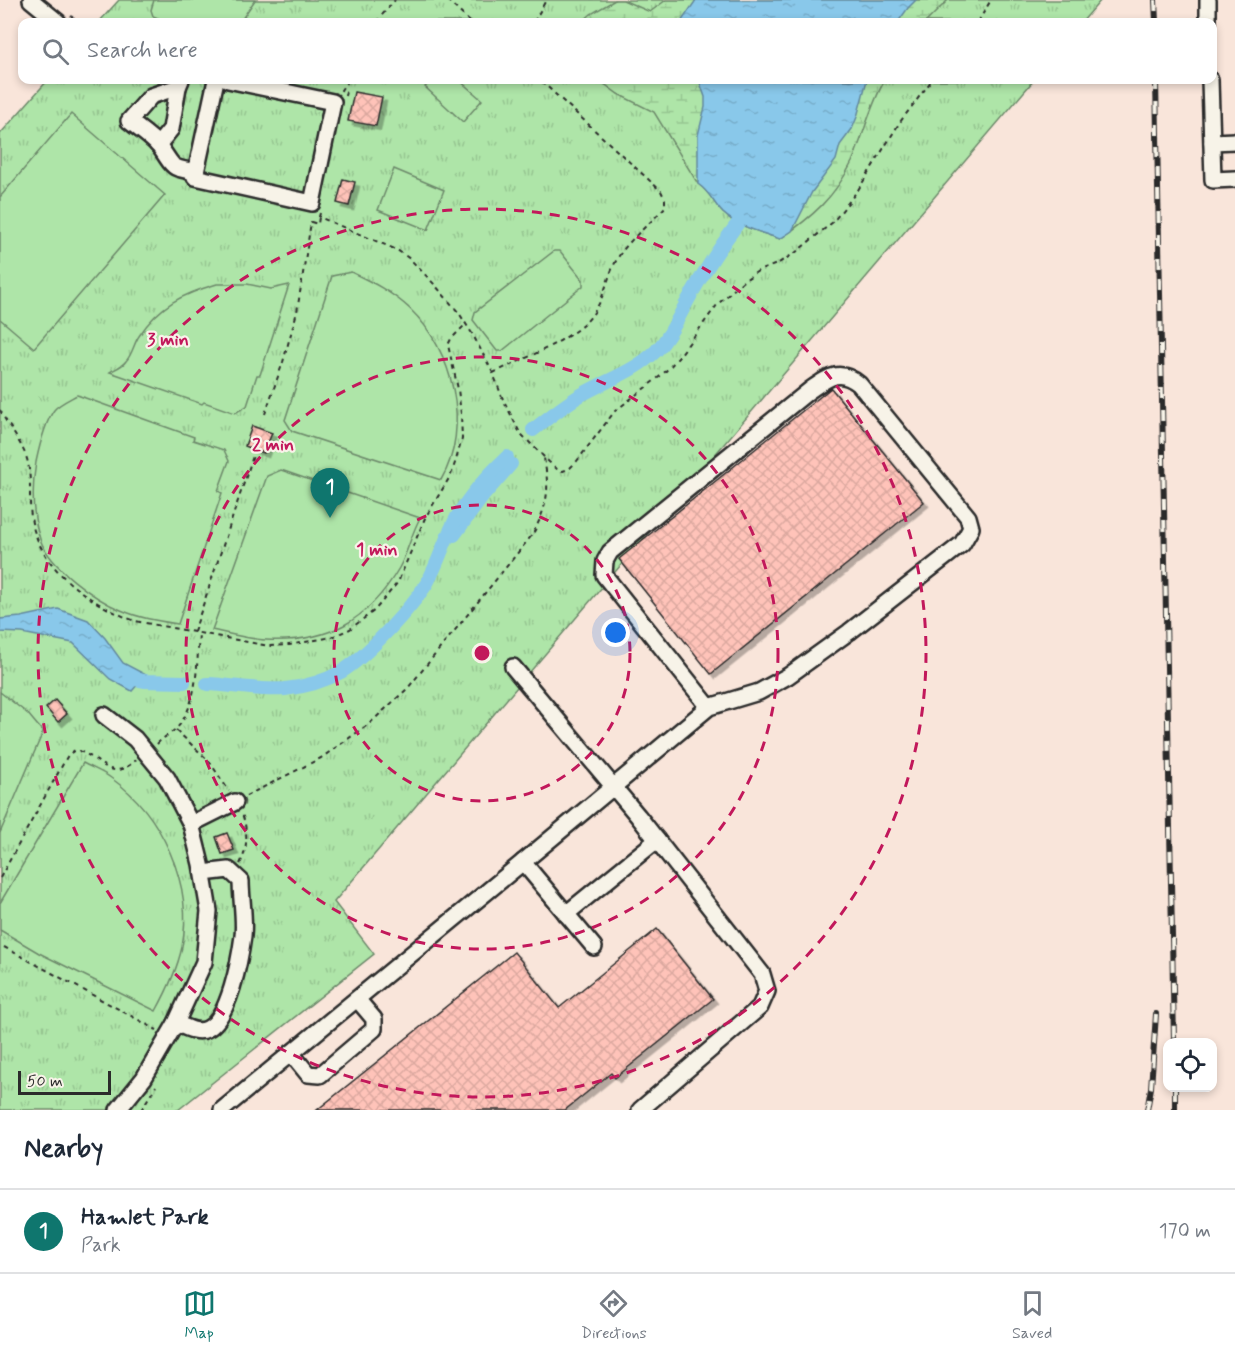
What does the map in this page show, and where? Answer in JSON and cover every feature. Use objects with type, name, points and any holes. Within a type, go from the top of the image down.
[{"type":"street","points":[[31,0],[53,18]]},
{"type":"street","points":[[1208,0],[1208,18]]},
{"type":"street","points":[[177,84],[151,96],[129,121],[158,146],[175,168],[196,172]]},
{"type":"street","points":[[158,146],[171,129],[179,84]]},
{"type":"street","points":[[215,84],[195,177],[312,202],[338,102],[248,84]]},
{"type":"street","points":[[1210,84],[1213,180],[1235,179]]},
{"type":"street","points":[[1212,142],[1235,141]]},
{"type":"street","points":[[222,1110],[710,707],[759,692],[788,676],[849,632],[962,544],[971,528],[968,517],[859,384],[849,376],[832,375],[810,390],[610,552],[605,561],[604,575],[710,707]]},
{"type":"street","points":[[513,668],[657,840],[762,974],[767,991],[760,1007],[640,1110]]},
{"type":"street","points":[[104,715],[135,739],[167,778],[191,824],[203,873],[209,911],[204,962],[176,1023],[144,1078],[118,1110]]},
{"type":"street","points":[[191,824],[235,802]]},
{"type":"street","points":[[566,914],[657,840]]},
{"type":"street","points":[[523,862],[594,947]]},
{"type":"street","points":[[176,1023],[194,1031],[207,1030],[217,1021],[231,990],[243,935],[241,881],[229,870],[203,873]]},
{"type":"street","points":[[291,1053],[308,1074],[320,1075],[374,1029],[374,1018],[357,999]]},
{"type":"path","points":[[379,18],[394,0]]},
{"type":"path","points":[[447,0],[466,18]]},
{"type":"path","points":[[536,18],[546,0]]},
{"type":"path","points":[[980,18],[991,0]]},
{"type":"path","points":[[338,102],[346,91],[341,90],[345,84]]},
{"type":"path","points":[[493,373],[584,324],[602,300],[619,255],[628,243],[665,207],[665,199],[661,191],[544,84]]},
{"type":"path","points":[[319,217],[397,250],[410,259],[435,285],[466,324],[493,373],[520,433],[557,469],[563,471],[570,468],[615,411],[671,366],[717,305],[742,282],[758,271],[777,264],[795,253],[833,222],[858,190],[900,122],[929,84]]},
{"type":"path","points":[[265,414],[284,362],[297,312],[311,222],[318,224],[321,206]]},
{"type":"path","points":[[0,410],[28,463],[32,522],[38,545],[49,562],[70,583],[115,613],[135,621],[269,646],[314,641],[332,637],[350,628],[369,615],[389,594],[405,568],[425,518],[451,475],[462,439],[458,389],[447,345],[466,324]]},
{"type":"path","points":[[194,632],[254,453]]},
{"type":"path","points":[[235,802],[321,758],[369,724],[408,688],[533,534],[545,510],[548,485],[543,456]]},
{"type":"path","points":[[162,738],[176,730],[182,722],[194,693],[199,633]]},
{"type":"path","points":[[0,878],[68,754],[75,750],[85,753],[112,771],[120,771],[130,766]]},
{"type":"path","points":[[4,947],[159,1031]]},
{"type":"green space","points":[[119,0],[1101,0],[1085,18],[103,18]]},
{"type":"green space","points":[[154,0],[255,0],[243,18],[158,18],[153,16],[151,10]]},
{"type":"green space","points":[[615,0],[623,0],[650,12],[666,0],[948,0],[930,18],[586,18]]},
{"type":"green space","points":[[44,84],[1031,84],[334,902],[374,954],[178,1110],[0,1110],[0,134]]},
{"type":"green space","points":[[428,84],[464,84],[482,100],[463,122],[425,87]]},
{"type":"green space","points":[[604,84],[883,84],[852,162],[838,186],[822,205],[780,239],[743,226],[723,213],[698,184],[654,112],[618,94]]},
{"type":"green space","points":[[71,114],[165,195],[34,348],[0,319],[0,197]]},
{"type":"green space","points":[[394,169],[444,190],[428,230],[378,210]]},
{"type":"green space","points":[[554,251],[560,251],[583,280],[583,286],[502,351],[497,351],[473,320],[475,312]]},
{"type":"green space","points":[[351,272],[389,292],[410,309],[425,326],[447,367],[456,413],[455,437],[450,459],[441,480],[292,431],[285,420],[332,276]]},
{"type":"green space","points":[[217,284],[247,284],[271,289],[289,285],[260,375],[257,375],[247,406],[235,413],[110,372],[125,363],[139,336],[155,316],[173,302]]},
{"type":"green space","points":[[77,395],[224,450],[229,461],[218,491],[222,493],[178,624],[135,615],[98,598],[63,571],[45,550],[40,539],[35,520],[33,491],[39,450],[54,410]]},
{"type":"green space","points":[[281,470],[420,518],[405,556],[387,586],[374,602],[360,615],[327,633],[288,640],[266,640],[212,630],[267,476]]},
{"type":"green space","points":[[0,692],[28,714],[43,732],[0,833]]},
{"type":"green space","points":[[83,763],[111,778],[145,811],[159,831],[178,876],[183,900],[182,947],[171,980],[156,1011],[39,953],[0,930],[0,903]]},
{"type":"water","points":[[696,0],[916,0],[901,18],[684,18]]},
{"type":"water","points":[[700,84],[866,84],[857,117],[852,129],[840,145],[836,160],[812,192],[792,231],[780,239],[750,229],[729,218],[698,184],[698,135],[705,107],[705,97]]},
{"type":"water","points":[[58,609],[88,620],[105,638],[123,663],[146,675],[132,691],[110,679],[73,643],[22,633],[0,632],[0,619]]},
{"type":"building","points":[[354,92],[382,97],[376,126],[348,121]]},
{"type":"building","points":[[343,179],[355,182],[349,206],[337,203]]},
{"type":"building","points":[[831,388],[924,502],[711,674],[619,559]]},
{"type":"building","points":[[252,426],[272,433],[264,453],[245,446]]},
{"type":"building","points":[[55,700],[67,714],[58,722],[46,708]]},
{"type":"building","points":[[227,833],[234,850],[222,854],[216,837]]},
{"type":"building","points":[[657,929],[713,999],[615,1078],[611,1073],[565,1110],[317,1110],[514,952],[559,1008]]},
{"type":"waterway","points":[[533,430],[575,399],[648,358],[661,346],[705,270],[738,223]]},
{"type":"waterway","points":[[207,684],[285,689],[321,681],[351,665],[387,631],[420,593],[462,509],[480,485],[507,457]]},
{"type":"waterway","points":[[454,535],[483,496],[511,464]]},
{"type":"waterway","points":[[130,678],[144,681],[184,682]]},
{"type":"railway","points":[[1155,0],[1156,18]]},
{"type":"railway","points":[[1156,84],[1174,1038]]},
{"type":"railway","points":[[1147,1110],[1151,1088],[1156,1014]]},
{"type":"railway","points":[[1175,1092],[1175,1110]]},
{"type":"place","name":"Hamlet Park","points":[[330,518]]}]
